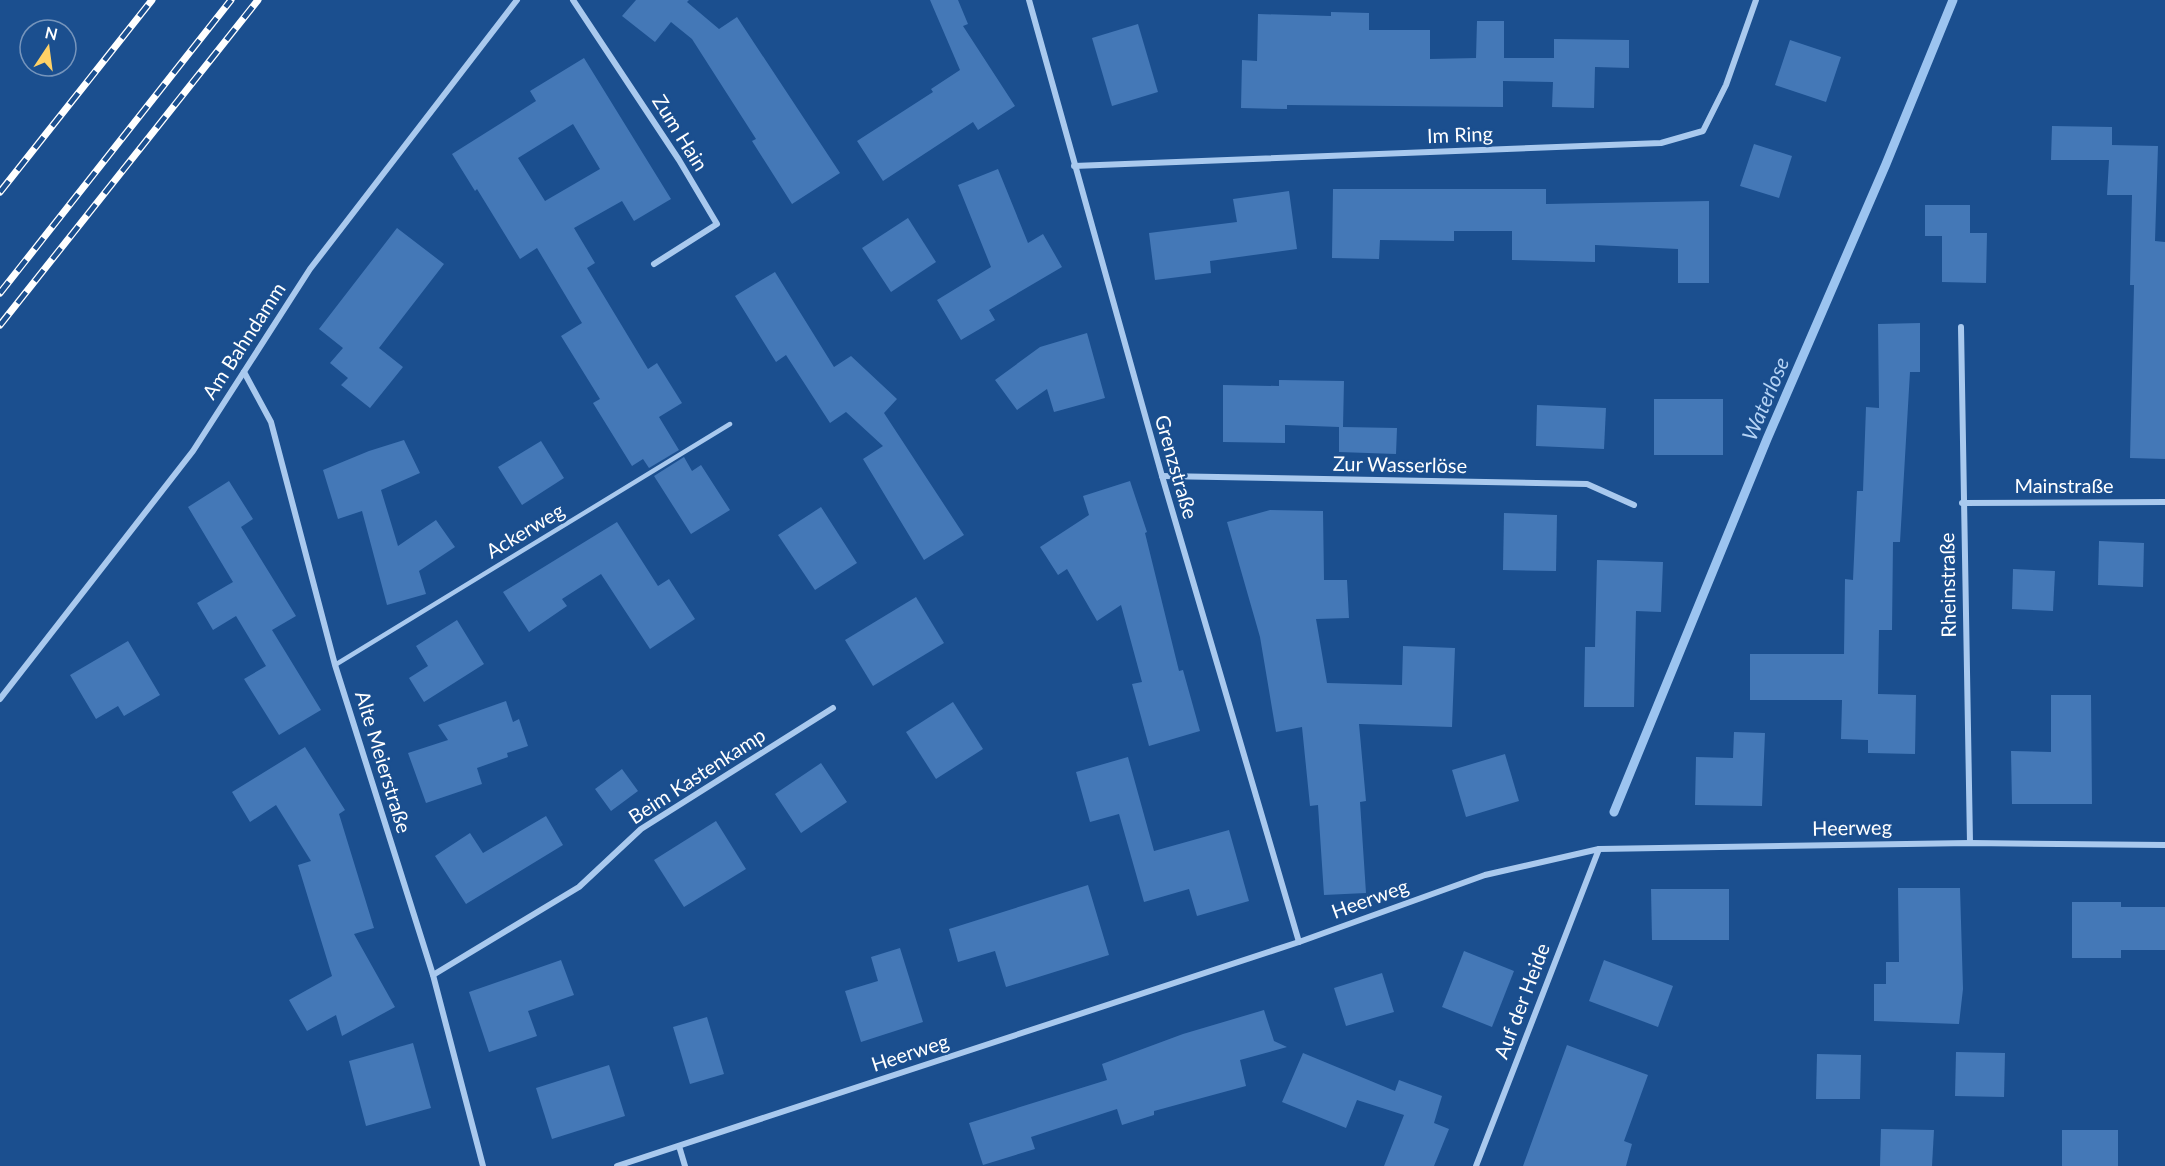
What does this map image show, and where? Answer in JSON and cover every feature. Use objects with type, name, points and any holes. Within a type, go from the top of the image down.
[{"type":"street","name":"Am Bahndamm","points":[[0,699],[193,451],[310,269],[517,0]]},
{"type":"street","name":"Zum Hain","points":[[573,0],[679,160],[717,224],[654,264]]},
{"type":"street","name":"Grenzstraße","points":[[1029,0],[1162,476],[1299,942]]},
{"type":"street","name":"Im Ring","points":[[1074,166],[1661,143],[1703,131],[1726,85],[1756,0]]},
{"type":"street","name":"Rheinstraße","points":[[1961,327],[1962,503],[1970,843]]},
{"type":"street","name":"Alte Meierstraße","points":[[244,372],[271,422],[335,665],[433,975],[483,1166]]},
{"type":"street","name":"Zur Wasserlöse","points":[[1162,476],[1587,484],[1634,505]]},
{"type":"street","name":"Mainstraße","points":[[1962,503],[2165,502]]},
{"type":"street","name":"Beim Kastenkamp","points":[[433,975],[579,886],[641,829],[833,708]]},
{"type":"street","name":"Heerweg","points":[[617,1166],[1299,942],[1485,875],[1599,849],[1970,843],[2165,845]]},
{"type":"street","name":"Auf der Heide","points":[[1476,1166],[1599,849]]},
{"type":"street","points":[[679,1146],[685,1166]]},
{"type":"lane","name":"Ackerweg","points":[[335,665],[730,424]]},
{"type":"building","points":[[636,0],[689,0],[687,2],[719,29],[737,17],[840,173],[792,204],[752,141],[756,139],[692,39],[671,22],[655,42],[622,16]]},
{"type":"building","points":[[930,0],[958,0],[968,24],[963,26],[1015,106],[978,130],[973,122],[883,181],[857,141],[933,92],[931,89],[960,70]]},
{"type":"building","points":[[1331,12],[1369,13],[1369,30],[1430,30],[1430,59],[1476,58],[1477,21],[1504,21],[1504,58],[1554,58],[1554,39],[1629,40],[1629,68],[1595,67],[1594,108],[1552,107],[1553,82],[1503,81],[1503,107],[1287,105],[1287,109],[1241,108],[1242,60],[1257,61],[1258,14],[1331,16]]},
{"type":"building","points":[[1138,24],[1158,92],[1112,106],[1092,38]]},
{"type":"building","points":[[1790,40],[1841,57],[1826,102],[1775,85]]},
{"type":"building","points":[[584,58],[671,199],[634,221],[622,201],[574,228],[595,263],[587,268],[648,369],[657,363],[682,403],[659,417],[679,450],[649,468],[643,459],[632,466],[593,403],[600,399],[561,336],[582,323],[537,248],[520,259],[477,189],[475,191],[452,154],[536,101],[530,91]],"holes":[[[573,124],[600,169],[545,201],[518,158]]]},
{"type":"building","points":[[2052,126],[2112,127],[2112,145],[2158,146],[2155,241],[2165,242],[2165,459],[2130,458],[2134,285],[2130,285],[2132,195],[2107,195],[2109,160],[2051,160]]},
{"type":"building","points":[[1754,144],[1792,156],[1779,198],[1740,186]]},
{"type":"building","points":[[998,169],[1028,243],[1043,234],[1062,267],[989,310],[995,320],[961,340],[937,300],[991,267],[958,185]]},
{"type":"building","points":[[1333,189],[1546,189],[1546,204],[1709,201],[1709,283],[1678,283],[1678,249],[1595,245],[1595,262],[1512,260],[1512,231],[1454,231],[1454,241],[1380,240],[1379,259],[1332,258]]},
{"type":"building","points":[[1289,191],[1297,249],[1210,261],[1211,273],[1155,280],[1149,233],[1237,222],[1233,199]]},
{"type":"building","points":[[1925,205],[1970,205],[1970,233],[1987,233],[1986,283],[1942,282],[1942,236],[1925,236]]},
{"type":"building","points":[[908,218],[936,262],[891,292],[862,248]]},
{"type":"building","points":[[397,228],[444,264],[379,348],[403,367],[370,408],[341,385],[348,378],[330,363],[343,348],[319,329]]},
{"type":"building","points":[[775,272],[834,367],[851,356],[897,399],[884,413],[964,535],[924,560],[863,459],[883,446],[846,412],[830,423],[786,355],[776,362],[735,296]]},
{"type":"building","points":[[1920,323],[1920,372],[1910,372],[1900,542],[1893,542],[1892,630],[1879,630],[1878,694],[1916,695],[1915,754],[1868,753],[1868,740],[1841,739],[1842,700],[1750,700],[1750,654],[1844,654],[1845,579],[1853,580],[1857,491],[1863,491],[1866,407],[1879,408],[1878,324]]},
{"type":"building","points":[[1087,333],[1105,398],[1054,412],[1047,389],[1017,410],[995,380],[1040,347]]},
{"type":"building","points":[[1279,380],[1344,381],[1343,427],[1397,428],[1396,454],[1339,452],[1339,427],[1285,425],[1285,443],[1223,442],[1223,385],[1279,386]]},
{"type":"building","points":[[1654,399],[1723,399],[1723,455],[1654,455]]},
{"type":"building","points":[[1537,405],[1606,408],[1604,449],[1536,446]]},
{"type":"building","points":[[404,440],[420,473],[381,490],[398,546],[436,520],[455,547],[419,571],[426,594],[387,605],[362,511],[338,519],[323,470],[369,451]]},
{"type":"building","points":[[541,441],[564,478],[522,505],[498,467]]},
{"type":"building","points":[[684,457],[692,471],[701,465],[730,510],[691,534],[654,476]]},
{"type":"building","points":[[229,481],[253,519],[241,527],[296,616],[272,630],[321,710],[279,735],[244,679],[266,666],[236,616],[213,630],[197,603],[233,582],[188,507]]},
{"type":"building","points":[[1130,481],[1147,532],[1145,533],[1179,671],[1183,670],[1200,731],[1149,746],[1132,684],[1142,682],[1121,605],[1097,621],[1067,569],[1058,575],[1040,547],[1089,515],[1083,496]]},
{"type":"building","points":[[821,507],[857,563],[815,590],[778,535]]},
{"type":"building","points":[[1270,510],[1323,511],[1324,580],[1347,580],[1349,618],[1316,619],[1327,683],[1402,685],[1403,646],[1455,648],[1452,727],[1359,724],[1366,801],[1360,802],[1366,893],[1324,895],[1318,805],[1310,806],[1302,727],[1276,732],[1260,637],[1227,522]]},
{"type":"building","points":[[1504,513],[1557,515],[1556,571],[1503,570]]},
{"type":"building","points":[[617,522],[658,586],[669,579],[695,619],[650,649],[601,574],[562,599],[567,606],[529,632],[503,592]]},
{"type":"building","points":[[2099,541],[2144,543],[2143,587],[2098,585]]},
{"type":"building","points":[[1597,560],[1663,562],[1661,612],[1636,611],[1634,707],[1584,707],[1585,647],[1595,647]]},
{"type":"building","points":[[2013,569],[2055,571],[2053,611],[2012,609]]},
{"type":"building","points":[[916,597],[944,643],[873,686],[845,640]]},
{"type":"building","points":[[457,620],[484,664],[424,702],[409,678],[428,666],[416,646]]},
{"type":"building","points":[[128,641],[160,695],[124,716],[118,706],[96,719],[70,675]]},
{"type":"building","points":[[2051,695],[2091,695],[2092,804],[2012,804],[2011,751],[2051,752]]},
{"type":"building","points":[[506,701],[513,722],[519,719],[528,746],[507,753],[508,757],[477,768],[482,784],[426,803],[408,753],[448,740],[438,725]]},
{"type":"building","points":[[953,702],[983,749],[936,779],[906,732]]},
{"type":"building","points":[[1734,732],[1765,733],[1762,806],[1695,805],[1696,757],[1733,758]]},
{"type":"building","points":[[305,747],[345,810],[339,814],[374,928],[354,934],[395,1007],[342,1036],[336,1015],[307,1031],[289,1000],[332,976],[298,865],[311,861],[276,805],[250,822],[232,792]]},
{"type":"building","points":[[1505,754],[1519,801],[1466,817],[1452,770]]},
{"type":"building","points":[[1128,757],[1154,851],[1229,830],[1249,901],[1197,916],[1189,889],[1144,902],[1119,814],[1090,822],[1076,772]]},
{"type":"building","points":[[821,763],[847,802],[801,833],[775,794]]},
{"type":"building","points":[[622,769],[638,791],[611,811],[595,789]]},
{"type":"building","points":[[546,816],[563,845],[466,904],[435,856],[470,833],[483,853]]},
{"type":"building","points":[[716,821],[746,869],[684,907],[654,860]]},
{"type":"building","points":[[1088,885],[1109,955],[1006,987],[995,951],[958,962],[949,929]]},
{"type":"building","points":[[1898,888],[1960,888],[1963,989],[1959,1024],[1874,1021],[1874,984],[1886,984],[1886,962],[1899,962]]},
{"type":"building","points":[[1651,889],[1729,889],[1729,940],[1652,940]]},
{"type":"building","points":[[2072,902],[2121,902],[2121,907],[2165,907],[2165,950],[2121,950],[2121,958],[2072,958]]},
{"type":"building","points":[[900,948],[923,1022],[861,1042],[845,991],[878,981],[871,957]]},
{"type":"building","points":[[1464,951],[1514,971],[1492,1027],[1442,1007]]},
{"type":"building","points":[[561,960],[574,995],[528,1011],[537,1036],[489,1052],[469,992]]},
{"type":"building","points":[[1604,960],[1673,986],[1658,1027],[1589,1001]]},
{"type":"building","points":[[1382,973],[1394,1012],[1346,1026],[1334,988]]},
{"type":"building","points":[[1264,1010],[1274,1041],[1287,1047],[1240,1060],[1246,1086],[1154,1111],[1154,1115],[1122,1125],[1117,1109],[1031,1137],[1035,1149],[983,1165],[969,1123],[1107,1080],[1102,1064],[1183,1034]]},
{"type":"building","points":[[707,1017],[724,1074],[690,1084],[673,1027]]},
{"type":"building","points":[[413,1043],[431,1108],[366,1126],[349,1061]]},
{"type":"building","points":[[1567,1045],[1648,1075],[1624,1141],[1632,1144],[1626,1166],[1523,1166]]},
{"type":"building","points":[[1956,1052],[2005,1053],[2004,1097],[1955,1096]]},
{"type":"building","points":[[1303,1053],[1395,1091],[1399,1080],[1442,1096],[1434,1123],[1449,1129],[1434,1166],[1384,1166],[1404,1115],[1357,1100],[1346,1128],[1282,1102]]},
{"type":"building","points":[[1817,1054],[1861,1055],[1860,1099],[1816,1099]]},
{"type":"building","points":[[609,1065],[625,1116],[552,1139],[536,1088]]},
{"type":"building","points":[[1881,1129],[1934,1130],[1932,1166],[1880,1166]]},
{"type":"building","points":[[2062,1130],[2118,1130],[2118,1166],[2062,1166]]},
{"type":"waterway","name":"Waterlose","points":[[1614,812],[1767,439],[1886,164],[1953,0]]},
{"type":"railway","points":[[0,192],[152,0]]},
{"type":"railway","points":[[0,293],[231,0]]},
{"type":"railway","points":[[0,325],[258,0]]}]
